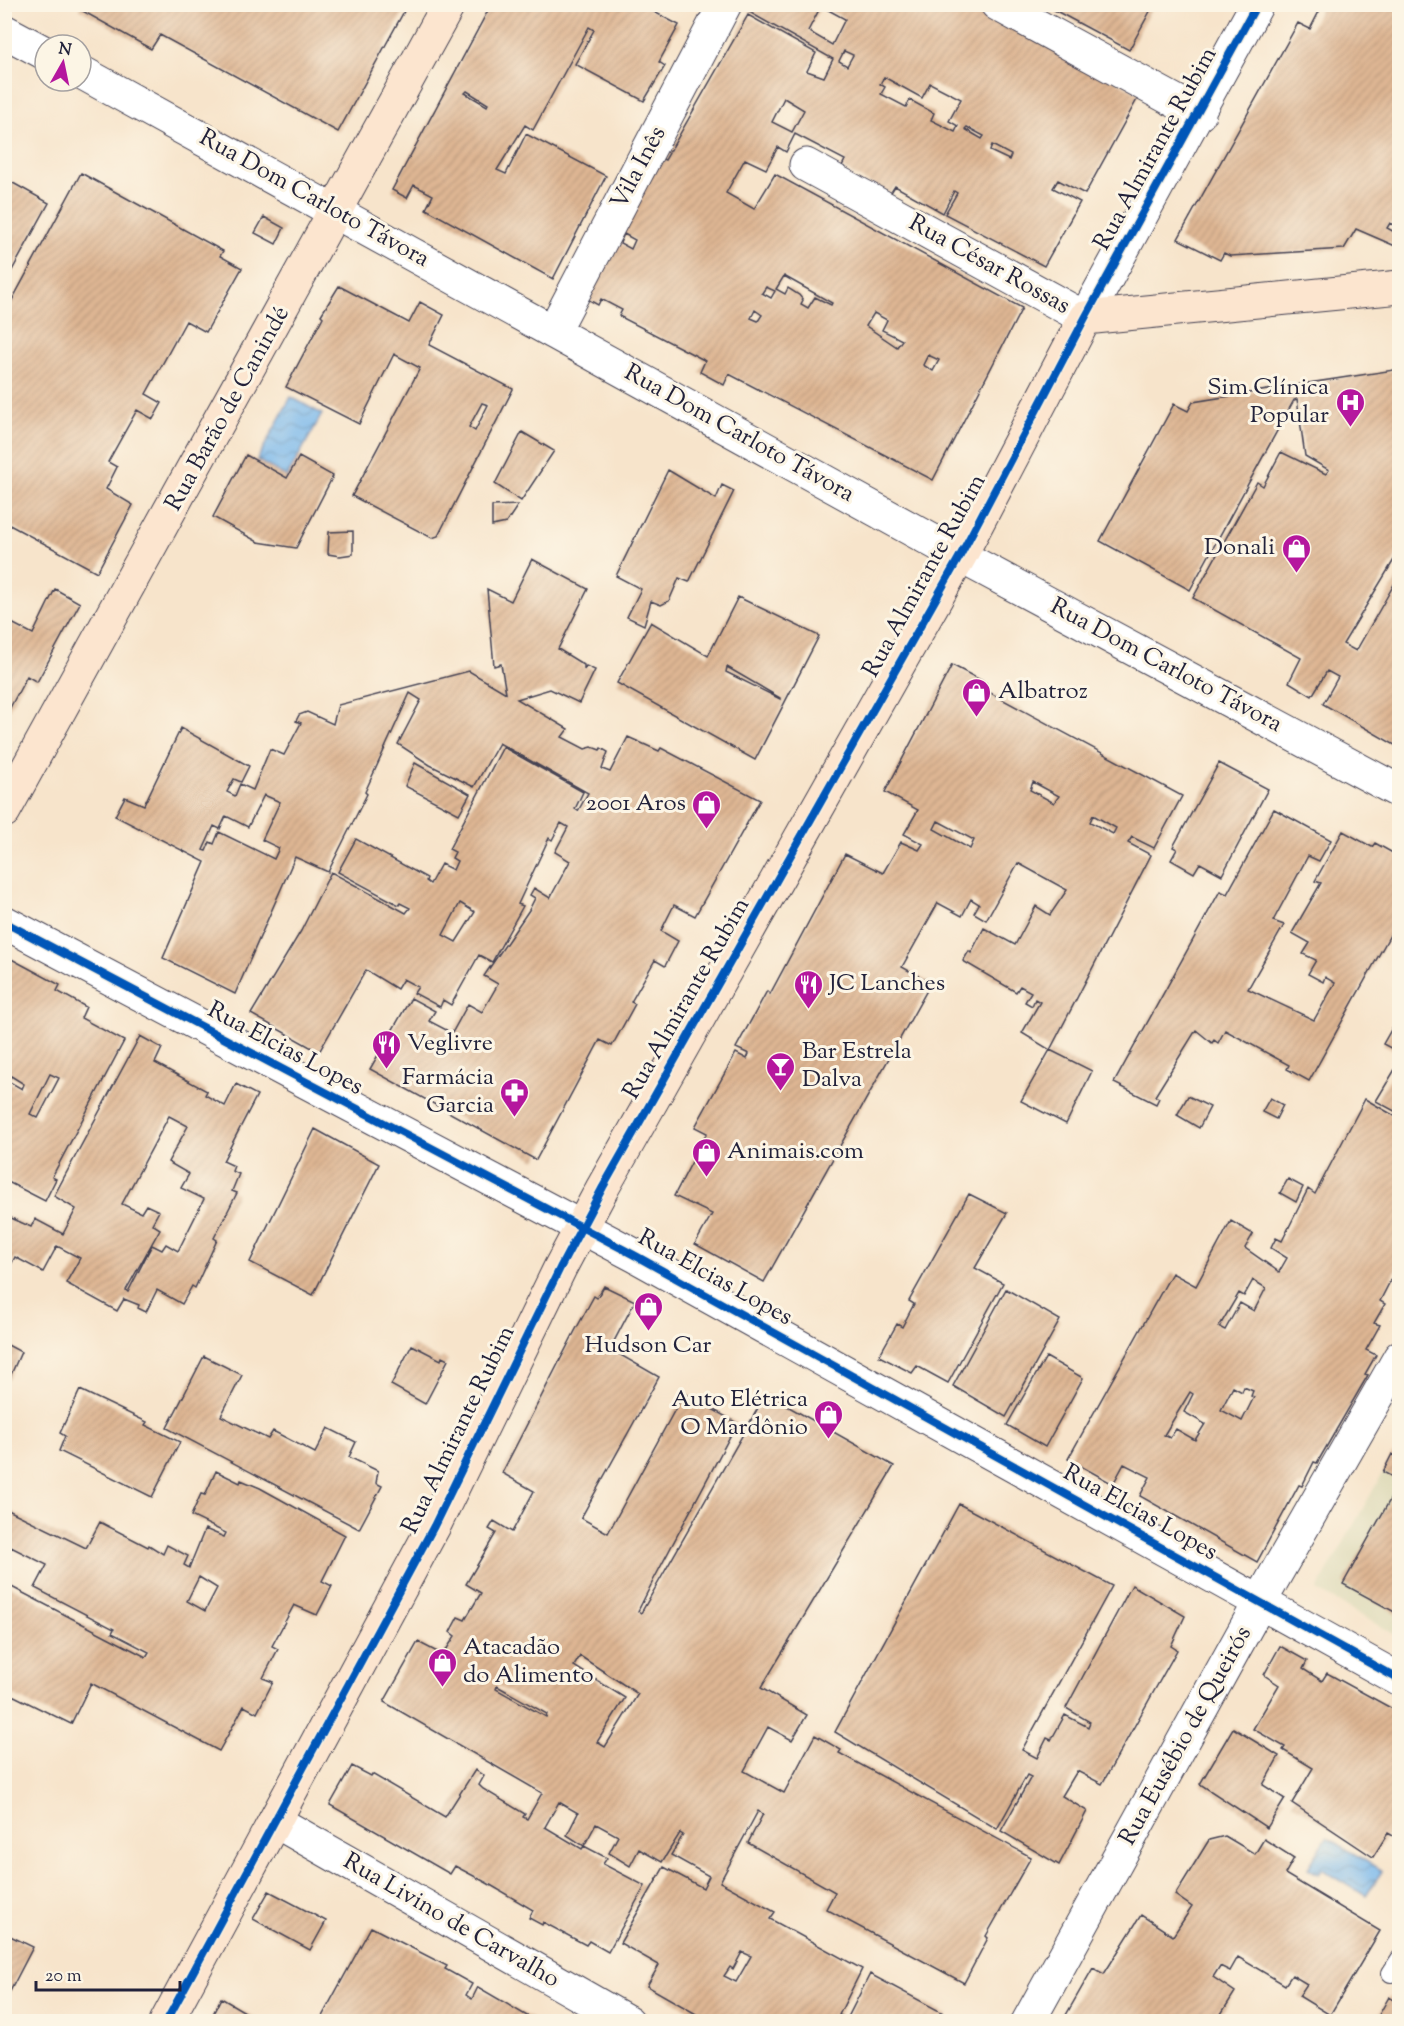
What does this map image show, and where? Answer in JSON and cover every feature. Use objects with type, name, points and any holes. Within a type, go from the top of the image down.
[{"type":"main road","name":"Rua Barão de Canindé","points":[[4,812],[449,4]]},
{"type":"main road","name":"Rua César Rossas","points":[[1085,318],[1400,287]]},
{"type":"main road","name":"Rua Almirante Rubim","points":[[166,2022],[434,1526],[581,1228],[960,556],[1085,318]]},
{"type":"street","name":"Vila Inês","points":[[553,332],[725,4]]},
{"type":"street","points":[[997,4],[1199,114]]},
{"type":"street","name":"Rua Almirante Rubim","points":[[1085,318],[1199,114],[1257,4]]},
{"type":"street","points":[[4,31],[33,47]]},
{"type":"street","name":"Rua Dom Carloto Távora","points":[[93,79],[960,556],[1398,786]]},
{"type":"street","name":"Rua César Rossas","points":[[806,165],[1085,318]]},
{"type":"street","name":"Rua Elcias Lopes","points":[[4,922],[581,1228],[1400,1680]]},
{"type":"street","name":"Rua Eusébio de Queirós","points":[[1028,2022],[1260,1602],[1400,1357]]},
{"type":"street","name":"Rua Livino de Carvalho","points":[[275,1821],[628,2022]]},
{"type":"shaded area","points":[[1389,1462],[1399,1468],[1399,1637],[1317,1590]]},
{"type":"water","points":[[291,397],[322,414],[287,477],[257,460]]},
{"type":"water","points":[[1327,1837],[1382,1871],[1366,1896],[1322,1869],[1318,1874],[1308,1868]]},
{"type":"building","points":[[82,4],[408,4],[338,132],[160,35],[151,49],[79,9]]},
{"type":"building","points":[[753,4],[845,4],[850,8],[852,4],[973,4],[1140,94],[1085,194],[1058,180],[1053,188],[1080,202],[1044,266],[945,214],[957,193],[954,191],[943,213],[895,186],[890,194],[841,168],[845,160],[795,134],[786,152],[778,147],[766,169],[745,159],[726,193],[754,209],[775,174],[1022,308],[933,480],[729,374],[724,385],[700,372],[705,361],[702,359],[619,316],[622,310],[601,299],[598,305],[580,295],[653,155],[665,160],[748,15],[816,53],[807,71],[824,77],[833,59],[749,12]],"holes":[[[821,6],[845,19],[832,45],[808,31]],[[844,51],[853,55],[847,66],[839,61]],[[884,77],[922,98],[930,83],[961,99],[949,121],[958,126],[955,132],[931,120],[934,113],[910,100],[906,107],[881,94],[885,87],[880,84]],[[784,98],[804,110],[792,132],[772,122]],[[967,127],[984,136],[982,139],[965,129]],[[992,145],[1011,155],[1009,160],[990,151]],[[624,234],[635,240],[631,249],[620,243]],[[784,276],[832,303],[831,305],[815,297],[808,308],[801,304],[803,300],[799,295],[788,288],[785,294],[776,289]],[[766,287],[775,291],[771,298],[762,293]],[[755,310],[762,315],[758,321],[751,318]],[[874,313],[887,320],[882,330],[902,340],[897,347],[866,326]],[[928,355],[939,360],[933,371],[923,365]]]},
{"type":"building","points":[[1043,4],[1154,4],[1129,50]]},
{"type":"building","points":[[1323,4],[1400,4],[1400,229],[1390,223],[1387,228],[1400,235],[1400,248],[1356,229],[1344,249],[1230,256],[1224,253],[1220,260],[1178,239],[1298,23],[1310,29]]},
{"type":"building","points":[[491,5],[641,5],[679,25],[659,62],[665,66],[644,101],[575,64],[594,30],[589,27],[533,130],[525,125],[497,170],[506,174],[526,134],[606,176],[553,279],[426,209],[433,195],[414,185],[407,198],[392,190]],"holes":[[[467,91],[488,104],[487,106],[465,93]]]},
{"type":"building","points":[[81,173],[223,251],[220,256],[242,268],[206,332],[186,321],[146,394],[162,403],[153,419],[137,410],[108,462],[117,467],[106,489],[133,505],[97,572],[4,522],[4,315]]},
{"type":"building","points":[[4,178],[49,203],[4,285]]},
{"type":"building","points":[[264,217],[284,228],[276,244],[255,233]]},
{"type":"building","points":[[339,286],[409,323],[420,302],[444,315],[429,345],[513,389],[438,536],[432,538],[352,496],[420,368],[394,354],[359,424],[286,387],[323,317],[321,315]],"holes":[[[482,403],[488,405],[475,431],[469,427]]]},
{"type":"building","points":[[1400,369],[1400,550],[1343,644],[1356,651],[1400,574],[1400,748],[1323,704],[1338,677],[1327,671],[1312,696],[1289,682],[1301,658],[1193,598],[1257,482],[1263,486],[1281,452],[1326,474],[1329,470],[1305,456],[1297,399],[1294,400],[1190,590],[1100,541],[1174,404],[1188,411],[1193,402],[1286,387],[1297,392],[1296,385]]},
{"type":"building","points":[[522,432],[554,451],[521,501],[495,484]]},
{"type":"building","points":[[246,455],[287,478],[299,457],[333,476],[296,548],[258,542],[213,517]]},
{"type":"building","points":[[668,470],[716,499],[722,485],[734,491],[689,582],[679,578],[669,601],[661,605],[651,601],[644,625],[627,617],[641,589],[616,576]]},
{"type":"building","points":[[518,505],[506,523],[492,526],[492,506]]},
{"type":"building","points":[[353,531],[353,554],[340,556],[328,554],[329,532]]},
{"type":"building","points":[[532,559],[588,589],[558,649],[584,665],[584,670],[586,666],[595,670],[579,703],[550,689],[517,699],[568,729],[562,737],[585,749],[592,747],[600,750],[601,748],[608,752],[602,769],[610,772],[628,737],[659,751],[661,748],[760,800],[695,916],[674,905],[661,931],[678,941],[665,966],[655,960],[631,1002],[635,1004],[612,1046],[600,1040],[536,1160],[370,1069],[411,998],[435,1011],[429,1021],[452,1033],[468,1004],[482,1012],[498,984],[484,976],[529,910],[535,898],[530,895],[534,888],[550,898],[570,861],[555,852],[568,827],[561,823],[552,840],[549,838],[518,904],[523,906],[492,962],[479,955],[451,1005],[443,1000],[440,1007],[414,993],[418,987],[403,979],[397,989],[366,970],[319,1052],[251,1014],[301,931],[331,872],[406,913],[410,908],[400,903],[399,905],[338,872],[356,839],[427,878],[426,881],[430,884],[441,864],[453,870],[457,861],[452,858],[455,852],[449,849],[503,747],[583,792],[575,809],[578,811],[588,793],[499,743],[474,787],[430,765],[398,744],[421,700],[410,693],[365,792],[367,794],[328,872],[295,857],[235,994],[163,958],[205,862],[115,816],[125,797],[144,805],[181,728],[249,766],[241,782],[234,779],[227,792],[235,796],[240,784],[253,790],[270,749],[284,755],[301,723],[296,721],[299,715],[307,712],[333,724],[338,705],[469,671],[506,693],[501,664],[494,666],[487,589],[511,601]],"holes":[[[264,795],[280,802],[262,840],[279,848],[274,859],[219,832],[214,844],[210,842],[206,851],[203,850],[214,826],[220,829],[226,816],[248,827]],[[460,903],[475,912],[456,942],[443,935]]]},
{"type":"building","points":[[55,589],[80,603],[37,682],[27,676],[4,719],[4,619],[33,634]]},
{"type":"building","points":[[738,597],[819,636],[755,760],[617,683],[651,622],[708,656]],"holes":[[[727,667],[780,698],[726,672]]]},
{"type":"building","points":[[952,665],[986,683],[983,689],[1182,796],[1154,848],[1132,837],[1128,843],[1151,855],[1050,1050],[1022,1033],[1040,1002],[1035,999],[1032,1006],[1025,1002],[1031,992],[1020,986],[1016,992],[963,961],[969,951],[971,953],[984,928],[1015,945],[1036,906],[1050,915],[1067,890],[1018,863],[986,920],[974,913],[979,904],[971,899],[962,916],[938,903],[902,967],[931,983],[764,1282],[695,1244],[712,1214],[674,1196],[707,1133],[695,1127],[736,1053],[747,1059],[749,1054],[736,1048],[767,991],[770,994],[845,854],[883,873],[901,842],[919,850],[923,844],[904,834],[918,810],[885,792]],"holes":[[[1033,782],[1059,796],[1054,803],[1030,790]],[[1093,815],[1116,828],[1113,834],[1090,822]],[[938,821],[974,840],[970,849],[934,829]]]},
{"type":"building","points":[[415,763],[470,794],[459,814],[405,786]]},
{"type":"building","points":[[1219,763],[1268,789],[1222,875],[1200,863],[1194,873],[1171,860],[1177,849],[1173,847]]},
{"type":"building","points":[[1274,809],[1331,840],[1319,861],[1308,856],[1273,921],[1284,925],[1248,989],[1314,1020],[1335,983],[1325,977],[1323,982],[1308,974],[1316,960],[1303,954],[1310,943],[1292,933],[1321,883],[1315,881],[1343,831],[1372,847],[1375,843],[1400,857],[1400,917],[1309,1081],[1287,1069],[1289,1065],[1225,1030],[1218,1043],[1214,1040],[1212,1043],[1196,1030],[1155,1096],[1159,1098],[1156,1104],[1114,1083],[1220,891],[1227,894]]},
{"type":"building","points":[[4,955],[60,985],[57,991],[86,1007],[81,1018],[124,1041],[52,1177],[56,1179],[45,1201],[4,1180],[4,1119],[9,1114],[4,1111]],"holes":[[[50,1074],[59,1078],[38,1118],[30,1114]],[[11,1076],[24,1084],[22,1089],[8,1081]]]},
{"type":"building","points":[[1400,1014],[1400,1053],[1383,1044]]},
{"type":"building","points":[[140,1036],[162,1048],[155,1063],[207,1091],[205,1095],[225,1106],[236,1084],[257,1095],[223,1161],[234,1166],[232,1171],[239,1174],[232,1191],[237,1193],[214,1238],[217,1240],[195,1288],[192,1286],[182,1304],[157,1290],[146,1312],[138,1308],[139,1305],[124,1299],[117,1311],[66,1283],[80,1258],[57,1246],[43,1272],[15,1257],[4,1278],[4,1225],[9,1217],[31,1227],[35,1219],[63,1234],[76,1209],[54,1196]],"holes":[[[169,1116],[188,1126],[168,1162],[189,1174],[181,1188],[204,1199],[178,1251],[166,1244],[162,1250],[152,1245],[128,1292],[126,1290],[160,1229],[152,1224],[159,1211],[146,1205],[141,1213],[122,1204]]]},
{"type":"building","points":[[1050,1050],[1092,1071],[1066,1124],[1021,1101]]},
{"type":"building","points":[[1400,1061],[1400,1114],[1376,1101]]},
{"type":"building","points":[[1188,1096],[1210,1107],[1199,1128],[1177,1115]]},
{"type":"building","points":[[1270,1098],[1283,1105],[1276,1119],[1262,1112]]},
{"type":"building","points":[[1365,1099],[1400,1119],[1400,1262],[1380,1301],[1385,1304],[1374,1323],[1380,1325],[1366,1350],[1376,1355],[1365,1374],[1368,1375],[1317,1463],[1314,1462],[1302,1486],[1299,1485],[1257,1562],[1140,1496],[1150,1477],[1124,1464],[1113,1484],[1068,1459],[1172,1273],[1196,1286],[1231,1221],[1253,1234],[1245,1248],[1279,1272],[1287,1258],[1271,1248],[1276,1238],[1282,1241],[1308,1189],[1315,1194]],"holes":[[[1253,1280],[1266,1288],[1254,1311],[1240,1303],[1225,1330],[1219,1327],[1239,1293],[1244,1296]],[[1233,1387],[1242,1392],[1244,1387],[1253,1391],[1251,1396],[1254,1397],[1242,1421],[1221,1410]],[[1190,1392],[1193,1394],[1184,1412],[1205,1424],[1195,1440],[1176,1429],[1170,1438],[1164,1435]]]},
{"type":"building","points":[[315,1129],[379,1164],[313,1295],[250,1262]]},
{"type":"building","points":[[1288,1179],[1303,1187],[1296,1202],[1280,1193]]},
{"type":"building","points":[[969,1194],[1007,1213],[975,1268],[1003,1283],[948,1383],[917,1366],[912,1373],[879,1356],[897,1324],[902,1327],[914,1304],[909,1301]]},
{"type":"building","points":[[604,1286],[635,1301],[610,1349],[659,1377],[581,1518],[608,1533],[684,1393],[737,1423],[653,1581],[638,1611],[641,1613],[766,1394],[894,1466],[761,1688],[807,1715],[792,1740],[768,1727],[744,1771],[784,1793],[815,1735],[841,1750],[839,1753],[1031,1857],[986,1936],[988,1938],[964,1983],[826,1909],[835,1892],[748,1843],[763,1814],[758,1811],[720,1882],[775,1912],[770,1919],[862,1969],[839,2015],[847,2019],[870,1974],[947,2015],[944,2022],[710,2022],[647,1986],[659,1965],[620,1943],[664,1867],[703,1888],[709,1876],[671,1855],[683,1835],[680,1833],[662,1862],[639,1849],[630,1866],[609,1853],[618,1836],[596,1824],[584,1846],[607,1858],[603,1864],[645,1886],[608,1952],[589,1941],[586,1945],[543,1922],[542,1925],[529,1918],[533,1910],[487,1883],[455,1866],[450,1874],[330,1805],[352,1766],[371,1776],[372,1774],[445,1817],[475,1770],[484,1776],[479,1785],[483,1789],[525,1814],[523,1817],[527,1819],[542,1793],[384,1702],[418,1642],[443,1655],[455,1636],[450,1632],[458,1617],[465,1620],[481,1593],[466,1584],[496,1533],[489,1529],[494,1521],[512,1532],[534,1491],[502,1473],[594,1296],[597,1298]],"holes":[[[580,1656],[638,1694],[605,1747],[597,1742],[625,1698],[574,1666]],[[497,1686],[547,1714],[546,1717],[496,1689]],[[559,1802],[578,1813],[567,1835],[584,1846],[582,1849],[545,1827]],[[742,1952],[751,1956],[736,1982],[724,1976],[730,1967],[733,1969]]]},
{"type":"building","points":[[1006,1289],[1060,1320],[1006,1417],[953,1386]]},
{"type":"building","points":[[4,1343],[21,1352],[9,1379],[4,1377]]},
{"type":"building","points":[[412,1345],[441,1360],[442,1357],[448,1360],[425,1404],[391,1385]]},
{"type":"building","points":[[204,1356],[242,1375],[221,1416],[268,1439],[273,1431],[315,1453],[328,1428],[356,1442],[349,1457],[378,1471],[376,1483],[382,1486],[359,1529],[167,1428]]},
{"type":"building","points":[[1046,1357],[1083,1378],[1045,1447],[1007,1425]]},
{"type":"building","points":[[80,1390],[147,1422],[145,1425],[180,1442],[152,1497],[59,1451],[65,1436],[60,1433]]},
{"type":"building","points":[[1392,1454],[1400,1458],[1400,1481],[1383,1472]]},
{"type":"building","points":[[216,1471],[240,1483],[241,1480],[260,1488],[345,1535],[322,1581],[332,1586],[317,1615],[294,1605],[272,1646],[278,1649],[263,1678],[273,1682],[257,1713],[244,1706],[219,1751],[91,1683],[71,1724],[4,1691],[4,1583],[146,1657],[149,1652],[112,1633],[114,1629],[35,1588],[47,1565],[11,1547],[4,1561],[4,1508],[86,1548],[100,1522],[163,1554],[167,1545],[188,1556],[184,1565],[189,1568],[205,1529],[224,1537],[226,1533],[191,1516],[201,1494],[205,1495]],"holes":[[[199,1577],[217,1588],[205,1611],[187,1601]]]},
{"type":"building","points":[[1400,1482],[1400,1615],[1343,1584]]},
{"type":"building","points":[[959,1504],[1112,1586],[1022,1750],[1037,1758],[1047,1738],[1051,1740],[1065,1715],[1088,1727],[1090,1722],[1066,1708],[1132,1585],[1185,1616],[1171,1646],[1177,1650],[1102,1784],[1077,1771],[1062,1796],[1087,1811],[1059,1865],[1001,1831],[1031,1777],[1027,1775],[997,1829],[835,1732]]},
{"type":"building","points":[[1280,1646],[1307,1661],[1303,1669],[1322,1681],[1327,1673],[1400,1713],[1400,1840],[1388,1833],[1373,1857],[1292,1803],[1313,1768],[1283,1750],[1285,1747],[1253,1729],[1279,1685],[1264,1675]]},
{"type":"building","points":[[1233,1728],[1279,1756],[1263,1785],[1285,1799],[1267,1828],[1200,1784]]},
{"type":"building","points":[[1225,1836],[1255,1854],[1264,1839],[1294,1858],[1285,1874],[1380,1931],[1330,2015],[1299,1996],[1307,1984],[1292,1975],[1285,1985],[1238,1957],[1230,1971],[1220,1966],[1213,1977],[1235,1992],[1221,2014],[1233,2022],[1177,2022],[1171,2017],[1168,2022],[1062,2022],[1093,1968],[1104,1974],[1141,1915],[1173,1936],[1192,1907],[1175,1895],[1209,1840]]},
{"type":"building","points":[[269,1891],[326,1921],[310,1950],[253,1919]]},
{"type":"building","points":[[371,1927],[447,1966],[445,1969],[472,1984],[466,1995],[472,1999],[478,1987],[534,2020],[319,2022]]},
{"type":"building","points":[[4,1933],[33,1947],[4,2003]]},
{"type":"building","points":[[1389,1997],[1400,2004],[1400,2022],[1375,2022]]},
{"type":"building","points":[[221,1998],[262,2022],[209,2022]]},
{"type":"cycle path","points":[[166,2022],[434,1526],[560,1268],[603,1187],[960,556],[1085,318],[1257,4]]},
{"type":"cycle path","points":[[4,922],[636,1256],[1400,1680]]},
{"type":"place","name":"Sim Clínica Popular","points":[[1350,428]]},
{"type":"place","name":"Donali","points":[[1296,574]]},
{"type":"place","name":"Albatroz","points":[[977,718]]},
{"type":"place","name":"2001 Aros","points":[[707,830]]},
{"type":"place","name":"JC Lanches","points":[[808,1010]]},
{"type":"place","name":"Veglivre","points":[[386,1070]]},
{"type":"place","name":"Bar Estrela Dalva","points":[[781,1092]]},
{"type":"place","name":"Farmácia Garcia","points":[[515,1118]]},
{"type":"place","name":"Animais.com","points":[[706,1178]]},
{"type":"place","name":"Hudson Car","points":[[648,1332]]},
{"type":"place","name":"Auto Elétrica O Mardônio","points":[[829,1440]]},
{"type":"place","name":"Atacadão do Alimento","points":[[442,1688]]}]
